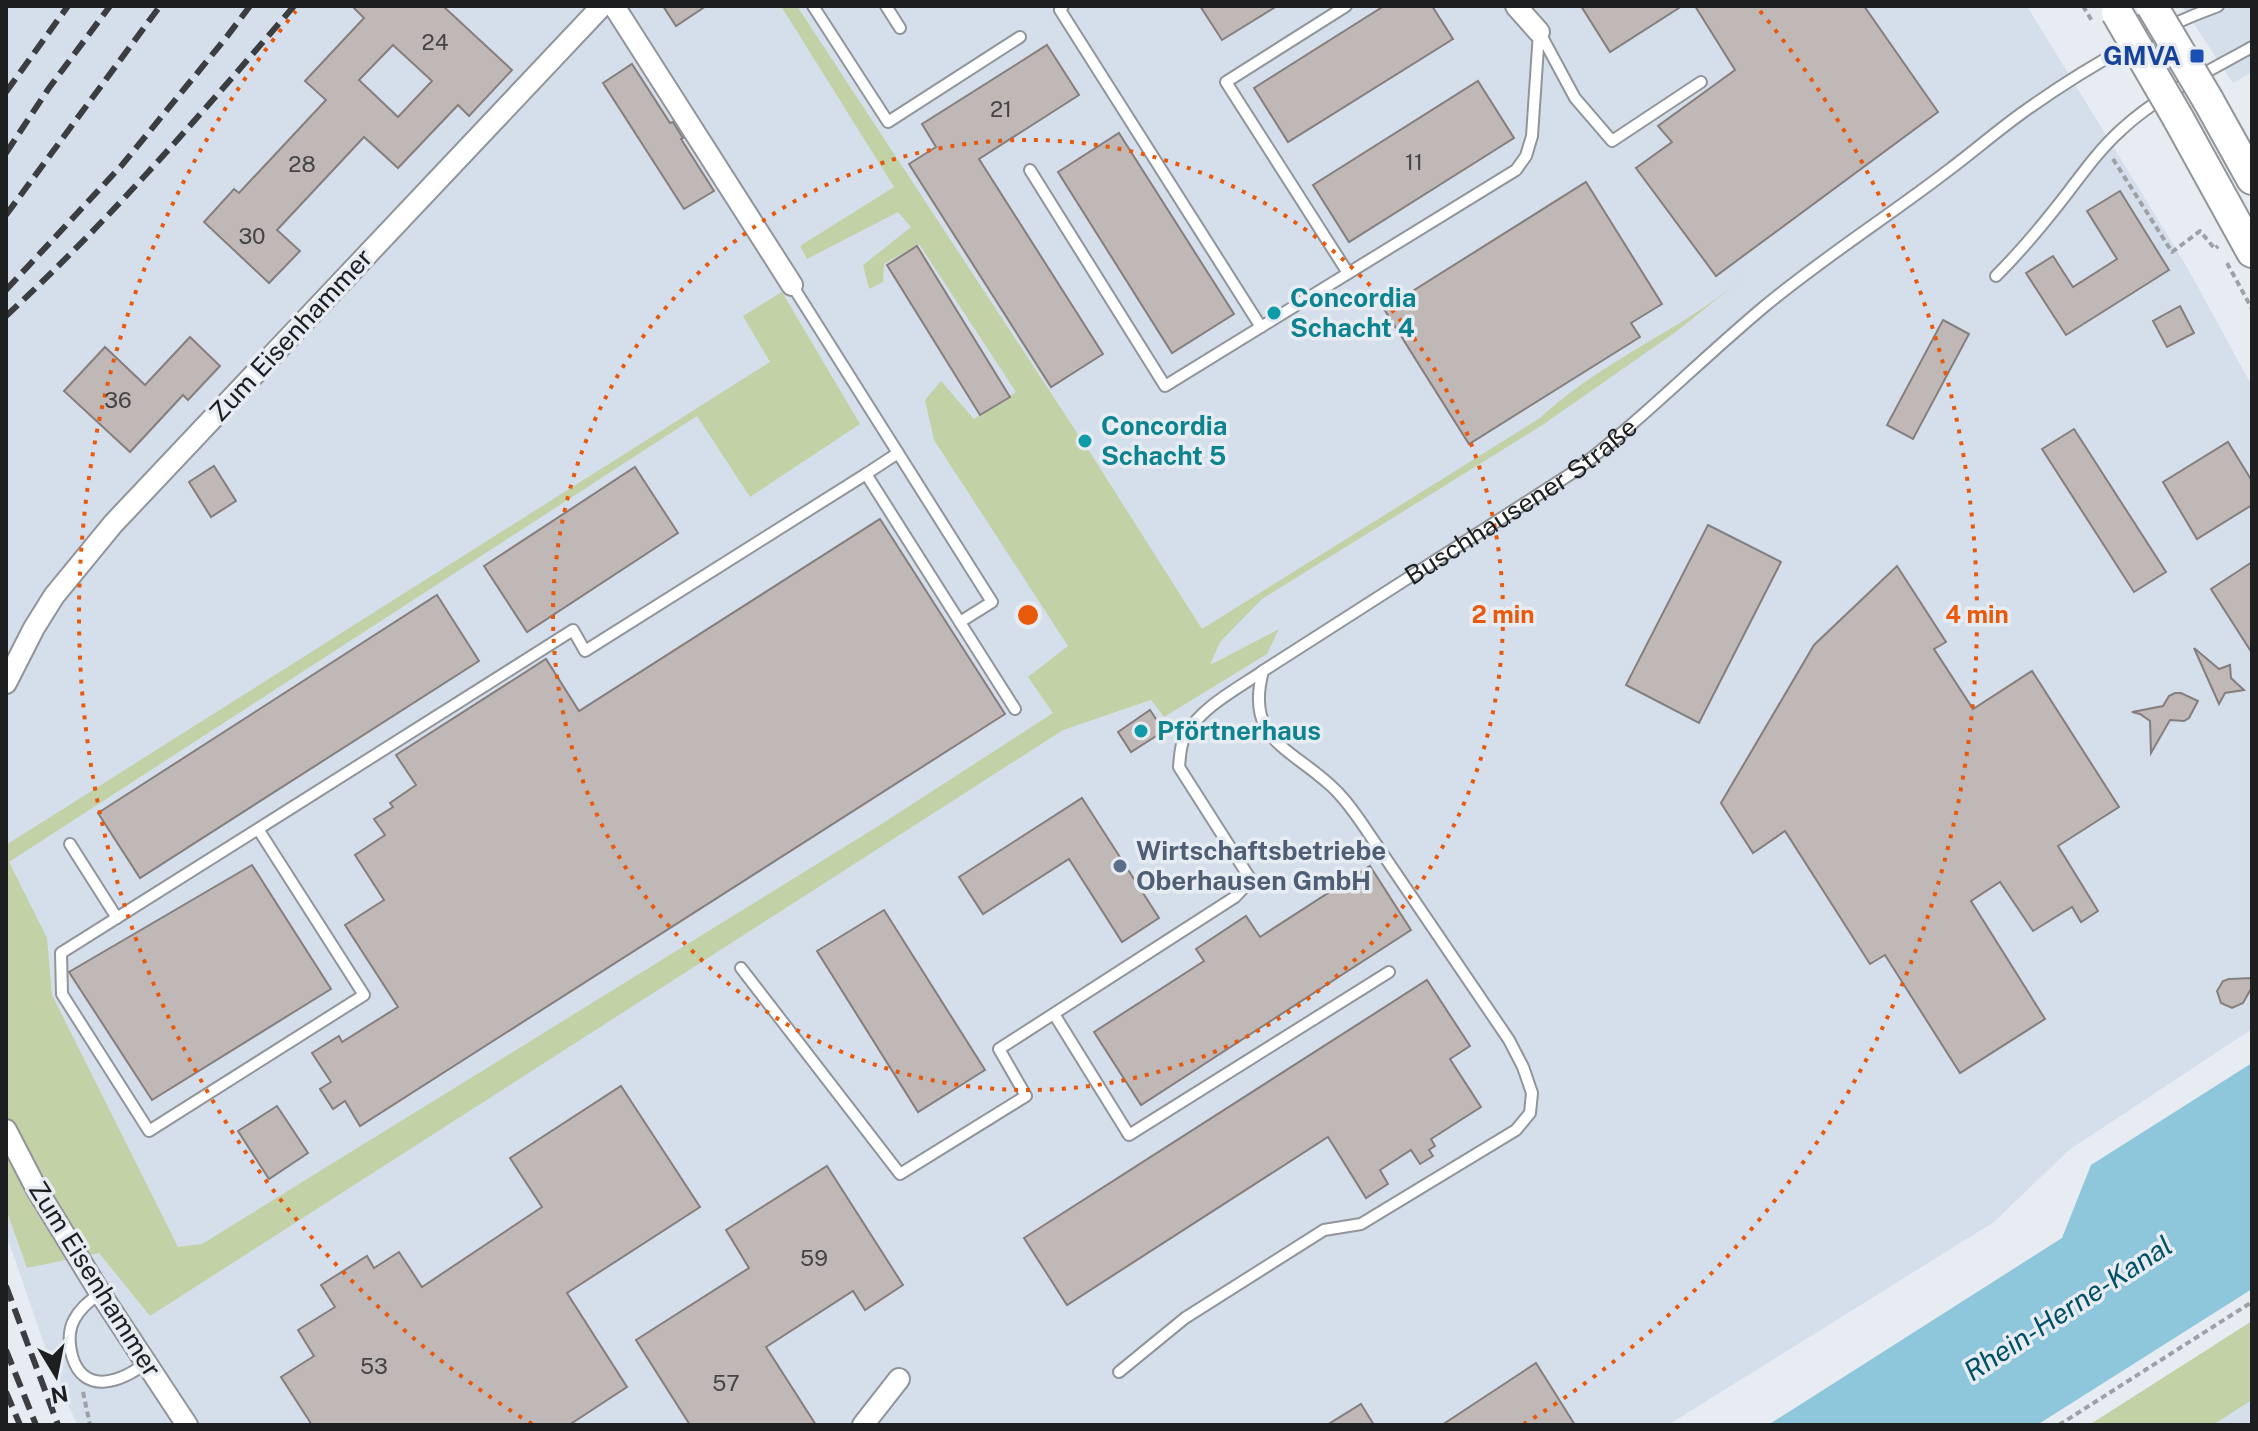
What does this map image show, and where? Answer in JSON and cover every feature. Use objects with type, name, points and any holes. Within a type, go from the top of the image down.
[{"type":"main road","points":[[2152,6],[2252,179]]},
{"type":"main road","points":[[2108,15],[2178,118],[2252,252]]},
{"type":"street","name":"Zum Eisenhammer","points":[[6,683],[54,596],[102,536],[602,6]]},
{"type":"street","points":[[614,6],[792,285]]},
{"type":"street","points":[[1516,6],[1539,32]]},
{"type":"street","name":"Zum Eisenhammer","points":[[6,1130],[36,1188],[100,1293],[147,1362],[160,1395],[187,1425]]},
{"type":"street","points":[[863,1425],[899,1379]]},
{"type":"lane","points":[[813,6],[888,122],[1020,37]]},
{"type":"lane","points":[[886,6],[900,28]]},
{"type":"lane","points":[[1063,6],[1060,10],[1261,327]]},
{"type":"lane","points":[[1346,6],[1226,82],[1348,273]]},
{"type":"lane","name":"Buschhausener Straße","points":[[1054,1014],[1235,897],[1251,880],[1179,767],[1184,738],[1195,723],[1227,695],[1572,473],[1646,414],[1768,304],[2022,113],[2105,60],[2181,19],[2218,6]]},
{"type":"lane","points":[[1030,170],[1165,386],[1516,170],[1526,156],[1532,136],[1539,32]]},
{"type":"lane","points":[[1539,32],[1575,98],[1612,141],[1701,82]]},
{"type":"lane","points":[[1996,276],[2025,247],[2105,146],[2138,115],[2252,47]]},
{"type":"lane","points":[[792,285],[992,602],[960,622]]},
{"type":"lane","points":[[258,829],[364,995],[149,1131],[62,994],[61,953],[573,630],[585,651],[898,453]]},
{"type":"lane","points":[[866,474],[1015,709]]},
{"type":"lane","points":[[1119,1372],[1185,1318],[1324,1230],[1361,1224],[1516,1130],[1530,1113],[1532,1093],[1509,1040],[1343,797],[1285,751],[1267,731],[1258,708],[1263,671]]},
{"type":"lane","points":[[70,844],[117,918]]},
{"type":"lane","points":[[741,968],[900,1174],[1026,1096],[999,1049],[1054,1014],[1129,1135],[1389,972]]},
{"type":"lane","points":[[100,1293],[79,1312],[70,1328],[69,1339],[75,1366],[89,1379],[97,1381],[123,1378],[147,1362]]},
{"type":"path","points":[[2083,6],[2108,15]]},
{"type":"path","points":[[2105,146],[2172,252],[2200,231],[2215,249],[2218,246]]},
{"type":"path","points":[[2059,1425],[2252,1302]]},
{"type":"path","points":[[89,1379],[82,1395],[90,1425]]},
{"type":"shaded area","points":[[6,6],[2027,6],[2187,267],[2252,386],[2252,1029],[2069,1150],[1994,1222],[1668,1425],[77,1425],[53,1370],[6,1234]]},
{"type":"shaded area","points":[[2182,6],[2252,6],[2252,72],[2233,83]]},
{"type":"shaded area","points":[[2252,1400],[2252,1425],[2213,1425]]},
{"type":"green space","points":[[781,6],[797,6],[1202,629],[1540,418],[1595,375],[1701,309],[1749,273],[1677,331],[1541,426],[1262,599],[1220,642],[1210,665],[1279,629],[1267,654],[1164,717],[1151,700],[1063,730],[150,1316],[99,1253],[27,1268],[6,1209],[6,845],[770,362],[743,316],[782,292],[860,424],[750,497],[697,416],[9,862],[47,938],[52,995],[178,1247],[202,1244],[880,825],[1053,713],[1028,677],[1068,646],[934,440],[925,400],[941,381],[974,419],[1016,392],[919,244],[884,264],[883,282],[869,289],[863,265],[911,227],[898,212],[807,259],[800,246],[894,187]]},
{"type":"green space","points":[[2252,1321],[2252,1400],[2213,1425],[2089,1425]]},
{"type":"water","name":"Rhein-Herne-Kanal","points":[[2252,1063],[2252,1289],[2037,1425],[1768,1425],[2062,1238],[2091,1165]]},
{"type":"building","points":[[352,6],[443,6],[512,70],[469,116],[458,105],[398,168],[364,137],[277,230],[300,251],[269,283],[204,222],[234,189],[239,193],[326,100],[305,81],[364,18]],"holes":[[[393,45],[432,81],[398,117],[359,80]]]},
{"type":"building","points":[[663,6],[706,6],[676,26]]},
{"type":"building","points":[[1200,6],[1277,6],[1222,40]]},
{"type":"building","points":[[1384,6],[1432,6],[1453,39],[1288,142],[1254,88]]},
{"type":"building","points":[[1581,6],[1682,6],[1610,52]]},
{"type":"building","points":[[1695,6],[1864,6],[1938,112],[1716,276],[1636,168],[1672,142],[1658,126],[1735,70]]},
{"type":"building","points":[[1047,45],[1079,95],[979,159],[1103,354],[1051,387],[909,164],[936,147],[922,124]]},
{"type":"building","points":[[632,64],[670,123],[673,122],[714,191],[684,209],[603,83]]},
{"type":"building","points":[[1478,81],[1514,138],[1349,242],[1313,185]]},
{"type":"building","points":[[1119,133],[1234,314],[1172,353],[1058,172]]},
{"type":"building","points":[[1586,182],[1662,304],[1631,323],[1640,337],[1469,444],[1384,309]]},
{"type":"building","points":[[2120,191],[2169,270],[2066,335],[2026,273],[2053,256],[2073,287],[2117,259],[2087,211]]},
{"type":"building","points":[[917,246],[1010,397],[980,415],[887,265]]},
{"type":"building","points":[[2180,306],[2194,333],[2167,347],[2153,321]]},
{"type":"building","points":[[1943,320],[1969,334],[1913,439],[1887,425]]},
{"type":"building","points":[[190,337],[220,366],[188,400],[183,395],[130,452],[64,391],[105,347],[145,385]]},
{"type":"building","points":[[2074,429],[2166,572],[2134,592],[2042,449]]},
{"type":"building","points":[[2228,442],[2252,481],[2252,505],[2197,539],[2163,482]]},
{"type":"building","points":[[214,466],[236,501],[211,517],[189,482]]},
{"type":"building","points":[[635,467],[678,533],[527,632],[484,566]]},
{"type":"building","points":[[880,519],[1005,714],[360,1126],[345,1101],[333,1109],[320,1089],[331,1082],[312,1053],[339,1036],[342,1042],[398,1007],[345,925],[384,900],[355,855],[385,835],[374,819],[393,807],[390,803],[416,785],[396,755],[546,659],[579,711]]},
{"type":"building","points":[[1708,525],[1781,562],[1699,723],[1626,685]]},
{"type":"building","points":[[2252,562],[2252,653],[2211,589]]},
{"type":"building","points":[[1897,566],[1946,642],[1934,649],[1973,709],[2032,671],[2119,807],[2058,846],[2098,911],[2081,922],[2072,907],[2033,931],[2000,882],[1971,901],[2045,1019],[1960,1073],[1885,955],[1870,964],[1785,831],[1753,853],[1721,803],[1814,645]]},
{"type":"building","points":[[437,595],[479,661],[140,878],[98,813]]},
{"type":"building","points":[[2194,648],[2219,669],[2230,665],[2231,678],[2244,690],[2225,693],[2219,704]]},
{"type":"building","points":[[2175,693],[2198,701],[2189,718],[2184,721],[2170,720],[2151,753],[2150,721],[2132,712],[2163,706]]},
{"type":"building","name":"Pförtnerhaus","points":[[1150,710],[1164,731],[1131,752],[1118,732]]},
{"type":"building","points":[[1082,798],[1159,918],[1122,942],[1069,859],[983,914],[959,877]]},
{"type":"building","points":[[252,865],[331,989],[152,1100],[69,972]]},
{"type":"building","points":[[1370,866],[1411,930],[1141,1105],[1094,1032],[1204,961],[1196,949],[1246,916],[1260,937]]},
{"type":"building","points":[[884,910],[985,1070],[918,1112],[817,951]]},
{"type":"building","points":[[2252,978],[2252,987],[2243,1003],[2232,1008],[2221,1003],[2217,991],[2223,981]]},
{"type":"building","points":[[1427,980],[1470,1046],[1450,1059],[1481,1107],[1431,1139],[1435,1146],[1429,1150],[1433,1156],[1420,1164],[1411,1150],[1380,1170],[1388,1184],[1366,1198],[1328,1137],[1067,1305],[1024,1238]]},
{"type":"building","points":[[621,1086],[700,1207],[567,1293],[627,1387],[569,1425],[312,1425],[281,1377],[314,1356],[298,1330],[335,1307],[321,1285],[367,1256],[374,1268],[399,1252],[422,1287],[542,1207],[510,1158]]},
{"type":"building","points":[[277,1106],[308,1153],[269,1179],[238,1131]]},
{"type":"building","points":[[827,1166],[903,1285],[865,1310],[853,1291],[766,1347],[816,1425],[690,1425],[636,1340],[749,1268],[726,1230]]},
{"type":"building","points":[[1536,1363],[1575,1425],[1442,1425]]},
{"type":"building","points":[[1361,1404],[1374,1425],[1327,1425]]},
{"type":"railway","points":[[6,92],[68,6]]},
{"type":"railway","points":[[6,153],[49,88],[110,6]]},
{"type":"railway","points":[[6,215],[160,6]]},
{"type":"railway","points":[[6,290],[122,165],[250,6]]},
{"type":"railway","points":[[6,316],[119,204],[294,6]]},
{"type":"railway","points":[[6,1286],[58,1425]]},
{"type":"railway","points":[[6,1350],[36,1425]]},
{"type":"railway","points":[[6,1392],[20,1425]]},
{"type":"place","name":"GMVA","points":[[2197,56]]},
{"type":"place","name":"Concordia Schacht 4","points":[[1274,313]]},
{"type":"place","name":"Concordia Schacht 5","points":[[1085,441]]},
{"type":"place","name":"Pförtnerhaus","points":[[1141,731]]},
{"type":"place","name":"Wirtschaftsbetriebe Oberhausen GmbH","points":[[1120,866]]}]
